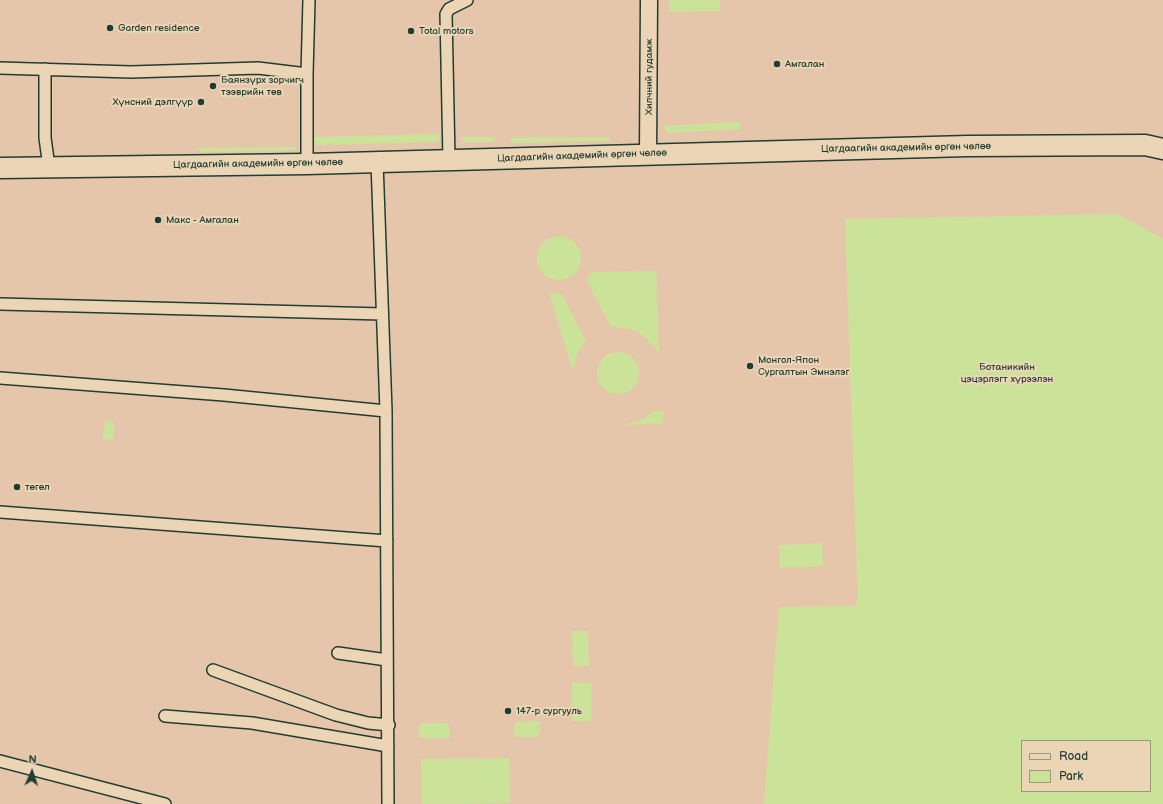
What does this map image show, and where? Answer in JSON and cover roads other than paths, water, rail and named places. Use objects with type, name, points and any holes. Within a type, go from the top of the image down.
[{"type":"highway","name":"Цагдаагийн академийн өргөн чөлөө","points":[[0,168],[308,164],[648,154],[1090,145],[1145,145],[1163,149]]},
{"type":"main road","name":"Хилчний гудамж","points":[[648,154],[649,0]]},
{"type":"street","points":[[308,164],[307,74],[309,0]]},
{"type":"street","points":[[449,160],[446,14],[449,8],[467,0]]},
{"type":"street","points":[[0,68],[144,72],[258,68],[307,74]]},
{"type":"street","points":[[45,69],[45,138],[49,167]]},
{"type":"street","points":[[377,162],[386,411],[387,660],[389,725],[388,803]]},
{"type":"street","points":[[0,304],[382,314]]},
{"type":"street","points":[[0,378],[224,395],[386,411]]},
{"type":"street","points":[[0,512],[387,541]]},
{"type":"street","points":[[338,653],[387,660]]},
{"type":"street","points":[[213,670],[336,715],[368,723],[389,725]]},
{"type":"street","points":[[166,716],[252,724],[388,746]]},
{"type":"street","points":[[0,761],[165,804]]},
{"type":"place","name":"Garden residence","points":[[110,28]]},
{"type":"place","name":"Total motors","points":[[411,31]]},
{"type":"place","name":"Амгалан","points":[[777,64]]},
{"type":"place","name":"Баянзүрх зорчигч тээврийн төв","points":[[213,86]]},
{"type":"place","name":"Хүнсний дэлгүүр","points":[[201,102]]},
{"type":"place","name":"Макс - Амгалан","points":[[158,220]]},
{"type":"place","name":"Монгол-Япон Сургалтын Эмнэлэг","points":[[750,366]]},
{"type":"place","name":"төгөл","points":[[17,487]]},
{"type":"place","name":"147-р сургууль","points":[[508,711]]},
{"type":"park label","name":"Ботаникийн цэцэрлэгт хүрээлэн","points":[[1007,372]]}]
